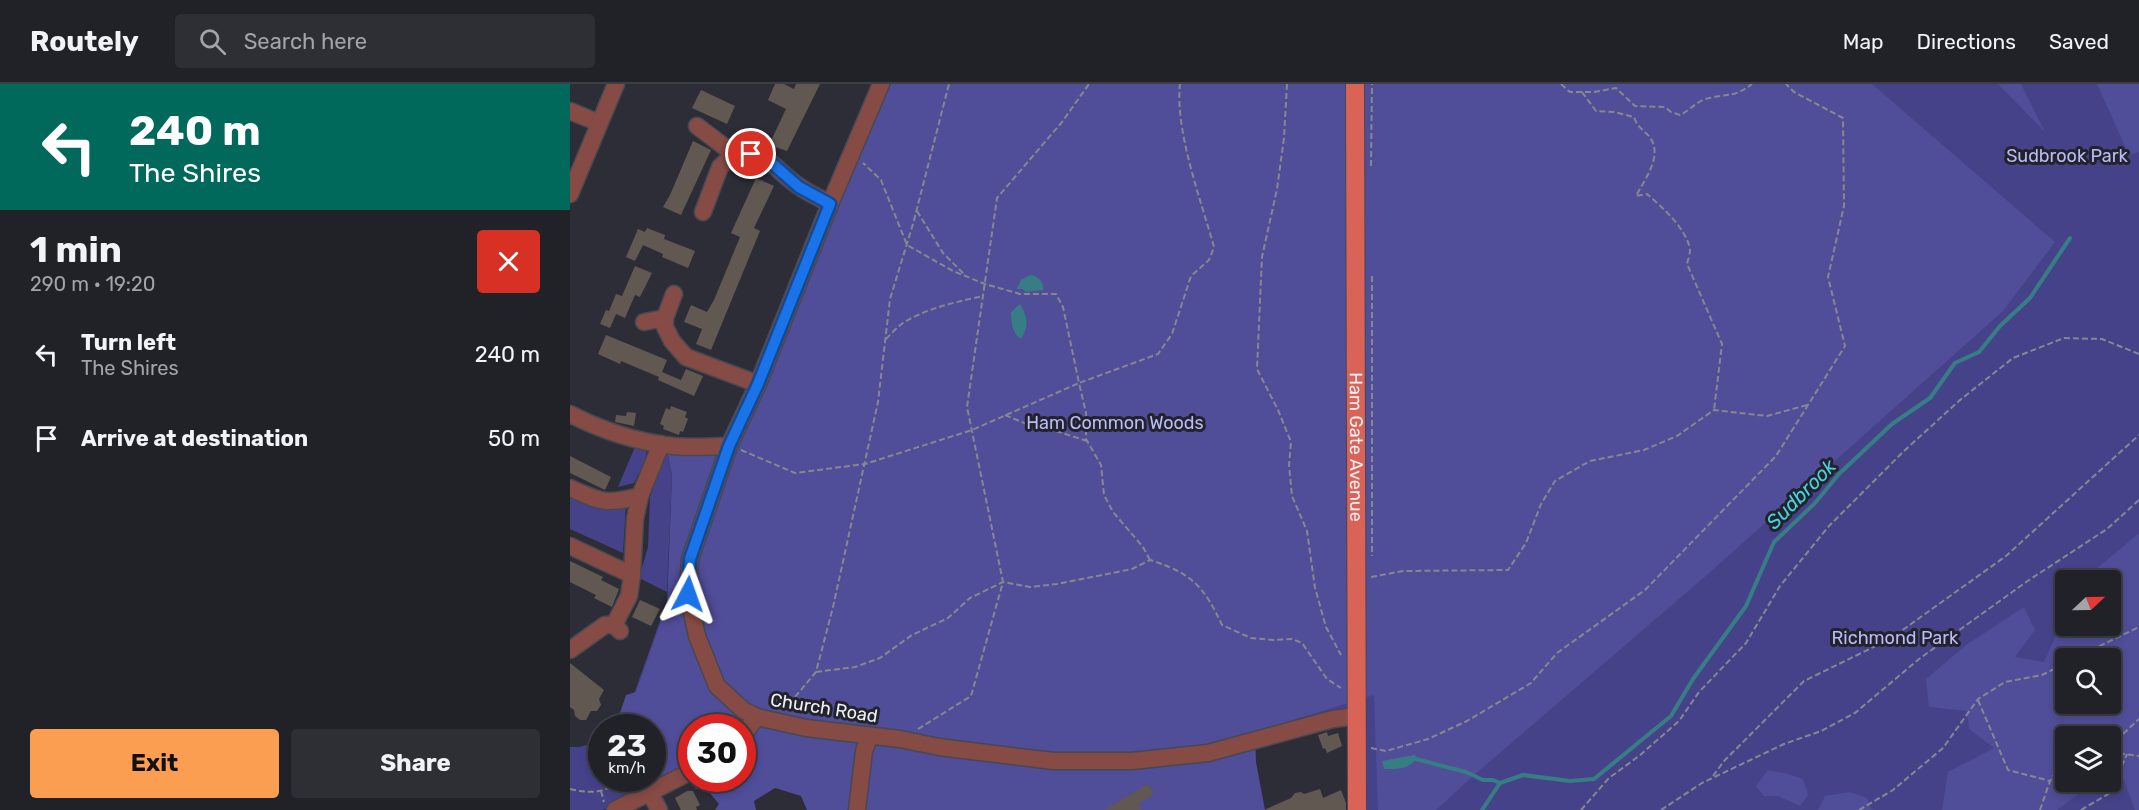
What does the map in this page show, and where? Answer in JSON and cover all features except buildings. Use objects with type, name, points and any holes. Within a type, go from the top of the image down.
[{"type":"main road","name":"Ham Gate Avenue","points":[[1355,84],[1357,810]]},
{"type":"street","points":[[570,194],[616,84]]},
{"type":"street","name":"Church Road","points":[[881,84],[758,384],[729,446],[690,559],[688,594],[697,636],[717,686],[743,710],[757,717],[806,728],[1053,761],[1132,761],[1208,753],[1333,718],[1357,708]]},
{"type":"street","points":[[570,111],[599,123]]},
{"type":"street","points":[[697,126],[734,154],[751,154],[767,159],[799,187],[830,204]]},
{"type":"street","points":[[703,212],[720,167],[734,154]]},
{"type":"street","points":[[674,294],[664,318],[665,327],[672,341],[686,357],[758,384]]},
{"type":"street","points":[[644,322],[664,318]]},
{"type":"street","points":[[570,414],[593,426],[661,444],[729,446]]},
{"type":"street","points":[[570,650],[605,625],[617,628],[629,596],[635,519],[640,496],[661,444]]},
{"type":"street","points":[[570,488],[604,503],[640,496]]},
{"type":"street","points":[[570,546],[632,575]]},
{"type":"street","points":[[856,810],[864,751],[870,736]]},
{"type":"street","points":[[615,810],[678,778]]},
{"type":"street","points":[[650,793],[659,810]]},
{"type":"path","points":[[757,717],[765,705],[790,704],[816,672],[833,608],[878,402],[890,299],[917,211],[949,84]]},
{"type":"path","points":[[900,739],[971,696],[1003,582],[967,407],[998,198],[1062,122],[1089,84]]},
{"type":"path","points":[[729,446],[795,473],[865,464],[972,430],[1080,383],[1158,354],[1172,334],[1191,276],[1209,260],[1214,247],[1184,137],[1179,96],[1180,84]]},
{"type":"path","points":[[1287,84],[1287,110],[1281,158],[1262,258],[1257,369],[1291,442],[1289,465],[1292,496],[1307,531],[1315,588],[1326,627],[1341,655]]},
{"type":"path","points":[[1371,175],[1372,84]]},
{"type":"path","points":[[1561,84],[1570,92],[1616,88],[1635,106],[1665,107],[1680,115],[1699,102],[1737,94],[1752,84]]},
{"type":"path","points":[[1366,747],[1386,751],[1428,739],[1467,721],[1531,683],[1557,653],[1645,591],[1776,456],[1845,346],[1828,277],[1844,206],[1843,118],[1794,92],[1786,84]]},
{"type":"path","points":[[1582,92],[1596,111],[1614,112],[1634,117],[1636,126],[1652,140],[1656,151],[1636,196],[1647,194],[1655,201],[1682,232],[1690,251],[1687,264],[1722,344],[1714,410]]},
{"type":"path","points":[[852,153],[881,180],[907,244],[953,271],[985,284],[1020,294],[1056,294],[1062,307],[1080,383],[1086,412],[1087,441],[1101,465],[1104,495],[1113,512],[1143,547],[1150,560],[1172,567],[1196,582],[1214,607],[1222,625],[1251,638],[1292,639],[1302,643],[1327,679],[1357,708]]},
{"type":"path","points":[[917,211],[943,253],[968,277]]},
{"type":"path","points":[[1372,268],[1374,548],[1372,558]]},
{"type":"path","points":[[885,339],[914,318],[955,302],[983,296]]},
{"type":"path","points":[[1581,810],[1610,778],[1679,721],[1699,692],[1746,643],[1780,586],[1829,526],[1904,450],[1960,400],[2013,358],[2064,338],[2102,339],[2139,354]]},
{"type":"path","points":[[1368,577],[1402,571],[1508,570],[1526,543],[1541,504],[1555,481],[1590,461],[1644,450],[1677,436],[1714,410],[1767,416],[1807,405]]},
{"type":"path","points":[[1005,416],[1041,430],[1056,431],[1087,441]]},
{"type":"path","points":[[1711,778],[1724,761],[1765,722],[1787,695],[1804,681],[1890,639],[2006,556],[2139,435]]},
{"type":"path","points":[[1661,810],[1711,778],[1784,744],[1821,731],[1855,713],[1919,659],[2029,580],[2107,529],[2139,500]]},
{"type":"path","points":[[816,672],[855,667],[880,658],[912,635],[948,618],[970,598],[1003,582],[1030,587],[1057,584],[1132,569],[1150,560]]},
{"type":"path","points":[[2096,648],[2139,627]]},
{"type":"path","points":[[1859,810],[1893,790],[1943,748],[1978,699],[2005,682],[2042,675],[2055,668]]},
{"type":"path","points":[[1978,699],[2008,770],[2050,782]]},
{"type":"path","points":[[2121,736],[2139,719]]},
{"type":"path","points":[[2121,753],[2139,756]]},
{"type":"path","points":[[2081,810],[2110,793],[2127,754]]},
{"type":"path","points":[[2040,810],[2055,774]]},
{"type":"path","points":[[570,789],[601,791],[625,783],[650,793]]},
{"type":"green space","name":"Ham Common Woods","points":[[873,84],[2139,84],[2139,810],[1361,810],[1356,716],[1208,753],[1104,810],[804,793],[756,781],[756,714],[678,714],[678,743],[666,755],[666,714],[627,714],[667,601]]},
{"type":"green space","name":"Ham Common Woods","points":[[888,84],[1872,84],[2055,242],[2003,311],[1708,574],[1436,810],[1378,810],[1374,695],[1255,732],[1256,762],[1265,810],[807,810],[801,796],[775,788],[754,801],[756,810],[715,810],[719,804],[709,792],[756,792],[756,714],[678,714],[678,775],[666,781],[666,714],[620,714],[626,695],[636,692],[667,605],[672,475],[667,450],[733,453]]},
{"type":"green space","points":[[1998,84],[2021,84],[2045,132]]},
{"type":"green space","points":[[2097,84],[2139,84],[2139,152],[2129,155]]},
{"type":"green space","points":[[635,447],[647,449],[645,461],[634,483],[618,487]]},
{"type":"green space","points":[[667,450],[672,475],[667,592],[639,578],[648,547],[650,497]]},
{"type":"green space","points":[[570,492],[626,503],[623,553],[570,529]]},
{"type":"green space","points":[[2139,533],[2139,810],[2135,810],[2121,773],[2121,726],[2055,726],[2055,792],[2081,792],[2057,810],[1942,810],[1948,772],[1994,748],[1969,729],[1967,711],[1929,707],[1926,679],[1966,645],[2024,607],[2035,630],[2015,657],[2044,662],[2056,636],[2121,636],[2121,570],[2095,570]]},
{"type":"green space","points":[[588,744],[588,792],[644,792],[621,804],[602,810],[570,810],[570,747]]},
{"type":"green space","points":[[1768,770],[1803,779],[1808,795],[1800,806],[1778,796],[1764,796],[1756,786]]},
{"type":"green space","points":[[1850,792],[1867,798],[1871,809],[1876,810],[1818,810],[1825,796]]},
{"type":"water","points":[[1030,275],[1040,280],[1043,290],[1026,292],[1023,289],[1017,289],[1021,280]]},
{"type":"water","points":[[1020,304],[1026,321],[1021,339],[1014,331],[1011,316],[1011,312]]},
{"type":"water","points":[[1415,755],[1416,759],[1413,763],[1406,767],[1384,769],[1382,761]]},
{"type":"waterway","name":"Sudbrook","points":[[1482,810],[1500,783],[1523,775],[1570,781],[1594,779],[1671,716],[1693,679],[1746,606],[1774,542],[1815,503],[1839,474],[1892,424],[1930,398],[1955,363],[1979,352],[2000,326],[2030,298],[2070,238]]},
{"type":"waterway","points":[[1416,759],[1500,783]]},
{"type":"route","points":[[688,594],[690,559],[729,446],[758,384],[830,204],[799,187],[767,159],[751,154]]},
{"type":"park label","name":"Sudbrook Park","points":[[2067,156]]},
{"type":"park label","name":"Richmond Park","points":[[1895,638]]}]
